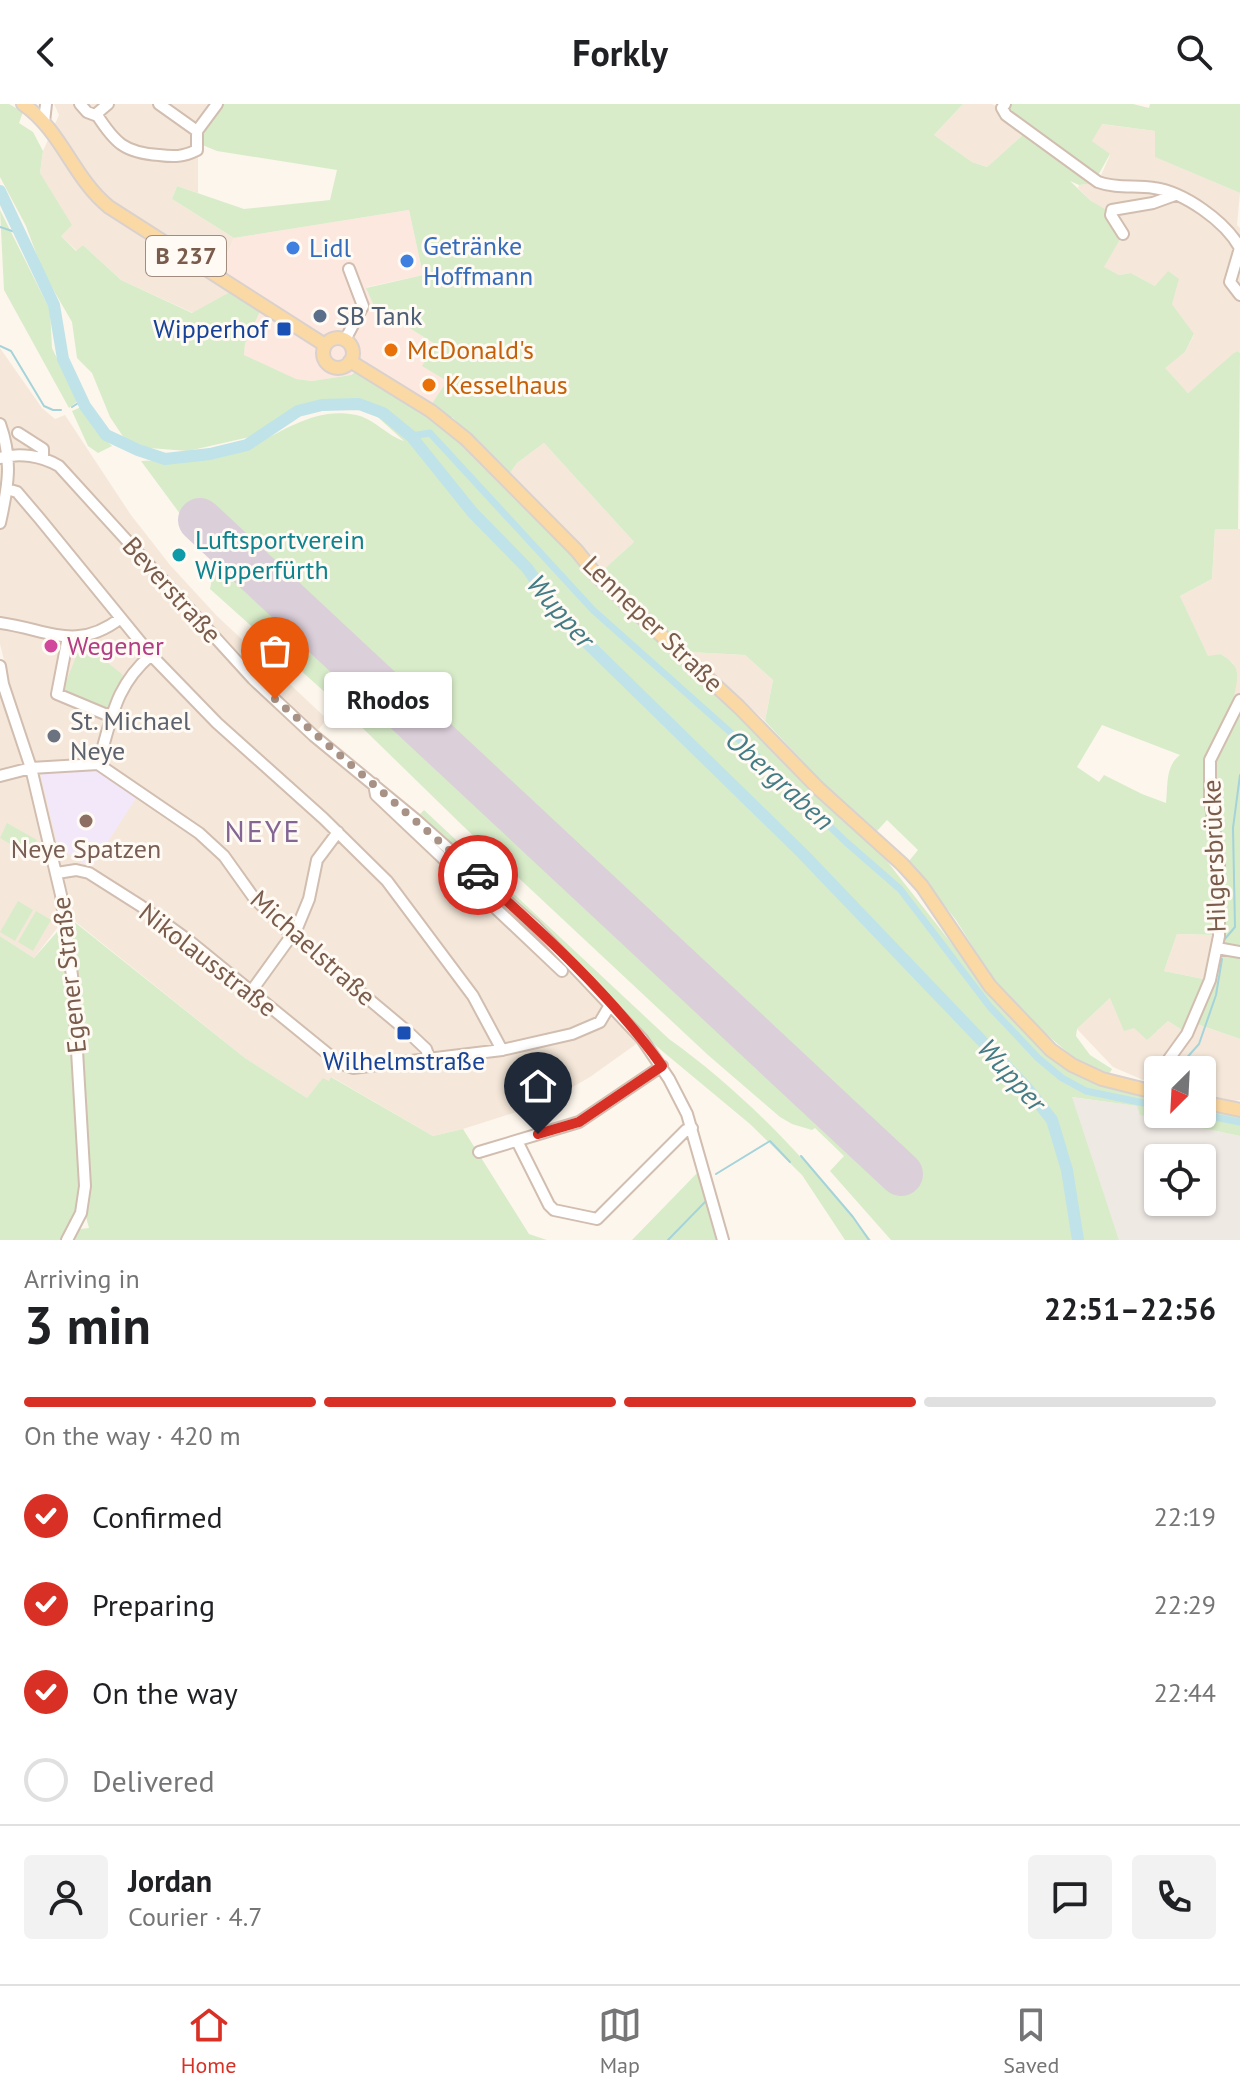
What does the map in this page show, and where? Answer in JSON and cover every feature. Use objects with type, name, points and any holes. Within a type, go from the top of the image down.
[{"type":"main road","name":"B 237","points":[[25,106],[44,122],[91,190],[109,207],[325,345]]},
{"type":"main road","points":[[332,339],[345,340],[351,347],[350,361],[341,367],[330,365],[323,354],[325,345],[332,339]]},
{"type":"main road","name":"Lenneper Straße","points":[[350,361],[431,411],[466,439],[569,543],[596,575],[730,698],[819,789],[902,864],[922,886],[990,986],[1027,1027],[1061,1057],[1102,1079]]},
{"type":"main road","name":"Hilgersbrücke","points":[[1102,1079],[1144,1089]]},
{"type":"main road","points":[[1216,1104],[1239,1108]]},
{"type":"street","points":[[44,122],[46,104]]},
{"type":"street","points":[[80,104],[89,113],[97,115],[106,129],[130,152],[184,156],[197,150],[197,131],[217,104]]},
{"type":"street","points":[[97,115],[108,104]]},
{"type":"street","points":[[159,104],[197,131]]},
{"type":"street","points":[[1005,104],[1002,108],[1006,115],[1098,182],[1109,186],[1157,188],[1175,195],[1212,218],[1235,239],[1240,248],[1230,282],[1240,295]]},
{"type":"street","points":[[1123,234],[1111,215],[1112,210],[1153,203],[1175,195]]},
{"type":"street","points":[[345,340],[363,306],[349,269]]},
{"type":"street","points":[[0,424],[7,496],[0,523]]},
{"type":"street","points":[[5,457],[43,458],[40,445],[18,433]]},
{"type":"street","name":"Beverstraße","points":[[43,458],[59,466],[253,679],[314,736],[374,784],[535,926],[642,1039],[662,1066],[687,1114],[723,1240]]},
{"type":"street","points":[[7,496],[217,723],[338,832],[387,881],[473,996],[502,1050]]},
{"type":"street","points":[[0,623],[68,637],[86,637],[121,618]]},
{"type":"street","points":[[68,637],[57,694],[112,717]]},
{"type":"street","points":[[0,776],[31,768],[98,764],[124,684],[151,655]]},
{"type":"street","name":"Egener Straße","points":[[0,666],[5,706],[31,768],[57,873],[73,983],[85,1186],[81,1213],[67,1240]]},
{"type":"street","name":"Hilgersbrücke","points":[[1171,1056],[1187,1034],[1202,1002],[1217,948],[1219,865],[1210,797],[1210,760],[1239,704]]},
{"type":"street","name":"Michaelstraße","points":[[98,764],[199,833],[224,856],[254,898],[291,934],[408,1032],[426,1049],[429,1057]]},
{"type":"street","points":[[374,784],[376,795],[562,971]]},
{"type":"street","points":[[250,993],[304,913],[317,860],[338,832]]},
{"type":"street","name":"Nikolausstraße","points":[[57,873],[76,870],[89,873],[186,939],[339,1063],[353,1068],[429,1057]]},
{"type":"street","name":"Hilgersbrücke","points":[[1217,948],[1240,952]]},
{"type":"street","points":[[429,1057],[502,1050],[593,1027],[600,1022],[610,1005]]},
{"type":"street","points":[[479,1152],[579,1122],[662,1066]]},
{"type":"street","points":[[517,1141],[554,1210],[597,1219],[686,1130],[692,1128]]},
{"type":"shaded area","points":[[54,104],[217,104],[198,151],[198,193],[177,186],[172,199],[234,238],[223,264],[237,288],[193,313],[121,280],[83,245],[77,251],[60,235],[40,173],[43,151],[59,115]]},
{"type":"shaded area","points":[[963,104],[992,104],[1000,108],[999,118],[1025,133],[987,167],[972,162],[934,135]]},
{"type":"shaded area","points":[[1101,124],[1155,131],[1156,157],[1240,193],[1237,225],[1240,228],[1240,353],[1238,351],[1188,393],[1164,368],[1185,352],[1194,335],[1155,286],[1131,273],[1119,275],[1103,267],[1112,249],[1091,201],[1078,188],[1079,185],[1098,182],[1110,155],[1091,141]]},
{"type":"shaded area","points":[[409,210],[423,275],[367,287],[374,306],[435,344],[447,381],[432,404],[362,359],[351,375],[312,381],[295,379],[244,355],[245,344],[263,305],[237,288],[223,264],[234,238]]},
{"type":"shaded area","name":"NEYE","points":[[0,348],[42,408],[55,419],[65,415],[131,515],[170,565],[217,616],[327,719],[314,735],[535,926],[592,995],[639,1042],[590,1077],[545,1103],[433,1136],[332,1077],[329,1082],[323,1079],[307,1098],[245,1058],[72,919],[65,918],[34,958],[0,936],[0,666],[27,752],[0,644]]},
{"type":"shaded area","points":[[544,443],[634,542],[602,571],[510,473],[517,463]]},
{"type":"shaded area","points":[[1215,529],[1240,529],[1240,700],[1236,704],[1231,702],[1237,676],[1233,663],[1221,654],[1208,657],[1180,596],[1212,579]]},
{"type":"shaded area","points":[[689,652],[745,655],[773,680],[765,721]]},
{"type":"shaded area","name":"Neye Spatzen","points":[[92,770],[111,776],[138,795],[91,868],[58,847],[40,772]]},
{"type":"shaded area","points":[[1177,934],[1216,935],[1208,980],[1164,971]]},
{"type":"shaded area","points":[[1110,998],[1134,1028],[1157,1031],[1168,1021],[1185,1032],[1166,1056],[1144,1056],[1143,1080],[1113,1067],[1077,1029]]},
{"type":"shaded area","points":[[1194,1023],[1240,1039],[1240,1100],[1216,1097],[1216,1056],[1174,1056]]},
{"type":"shaded area","points":[[1071,1097],[1138,1106],[1144,1116],[1144,1128],[1202,1128],[1240,1136],[1240,1240],[1119,1240]]},
{"type":"green space","points":[[0,104],[9,104],[23,112],[19,123],[33,132],[43,151],[40,173],[72,225],[61,236],[76,251],[83,245],[121,280],[192,313],[237,288],[263,305],[245,344],[244,355],[296,379],[312,381],[351,375],[356,371],[425,414],[447,381],[422,366],[435,344],[374,306],[366,288],[423,275],[409,210],[234,238],[172,199],[177,186],[244,209],[330,200],[337,170],[217,151],[200,144],[199,132],[219,104],[963,104],[934,135],[972,162],[987,167],[1025,133],[1094,183],[1079,185],[1070,181],[1091,201],[1110,212],[1123,234],[1104,267],[1119,275],[1131,273],[1155,286],[1168,271],[1179,279],[1172,304],[1194,334],[1185,352],[1165,368],[1188,393],[1234,353],[1240,353],[1238,529],[1215,529],[1212,579],[1180,596],[1208,656],[1221,654],[1233,664],[1237,673],[1233,700],[1215,748],[1240,711],[1240,950],[1225,946],[1216,935],[1177,934],[1164,971],[1208,980],[1185,1032],[1168,1021],[1147,1040],[1134,1028],[1124,1031],[1110,998],[1077,1029],[1076,1036],[1090,1055],[1112,1069],[1109,1074],[1074,1058],[1031,1021],[995,982],[956,920],[909,861],[918,850],[887,820],[877,831],[824,784],[765,721],[773,680],[745,655],[689,652],[602,571],[634,542],[544,443],[517,463],[510,473],[452,417],[445,427],[879,851],[1007,1014],[1045,1050],[1144,1091],[1144,1116],[1140,1115],[1137,1106],[1072,1097],[1119,1240],[891,1240],[830,1171],[844,1156],[815,1128],[812,1130],[792,1124],[780,1117],[708,1055],[463,826],[338,704],[210,589],[213,574],[220,568],[141,461],[217,458],[306,420],[338,413],[362,417],[404,441],[360,401],[318,405],[292,413],[267,433],[188,451],[149,448],[124,438],[110,417],[92,373],[77,358],[72,322],[43,272],[26,226],[0,177]],"holes":[[[1102,725],[1180,755],[1175,760],[1167,783],[1166,803],[1104,775],[1099,782],[1077,767]]]},
{"type":"green space","points":[[1008,104],[1133,104],[1149,108],[1150,104],[1240,104],[1240,193],[1155,157],[1155,131],[1102,124],[1092,141],[1110,154],[1096,179],[1006,109]]},
{"type":"green space","points":[[0,210],[50,310],[52,348],[78,401],[69,408],[4,290]]},
{"type":"green space","points":[[81,407],[96,430],[112,446],[98,453],[88,446],[72,411]]},
{"type":"green space","points":[[82,642],[123,675],[107,709],[62,692]]},
{"type":"green space","points":[[424,810],[669,1039],[724,1083],[777,1132],[871,1240],[845,1240],[802,1175],[750,1124],[649,1040],[615,1003],[415,819]]},
{"type":"green space","points":[[7,823],[37,840],[29,855],[0,838]]},
{"type":"green space","points":[[18,901],[33,910],[15,941],[0,932]]},
{"type":"green space","points":[[36,911],[51,920],[33,951],[18,942]]},
{"type":"green space","points":[[72,920],[245,1058],[307,1098],[323,1078],[329,1081],[331,1077],[433,1136],[463,1129],[529,1234],[547,1240],[73,1240],[80,1229],[89,1228],[86,1217],[90,1185],[79,1002],[81,990]]},
{"type":"green space","points":[[63,925],[82,1187],[77,1211],[61,1240],[0,1240],[0,936],[34,958]]},
{"type":"green space","points":[[1220,952],[1240,954],[1240,1039],[1194,1023],[1213,980],[1218,978]]},
{"type":"green space","points":[[1216,1109],[1240,1114],[1240,1136],[1202,1128],[1216,1128]]},
{"type":"green space","points":[[701,1169],[719,1240],[632,1240]]},
{"type":"waterway","name":"Wupper","points":[[0,191],[54,305],[63,359],[85,406],[106,435],[165,459],[210,454],[247,445],[298,411],[322,405],[359,404],[383,413],[411,436],[473,513],[527,568],[586,642],[803,854],[1027,1088],[1052,1120],[1067,1170],[1078,1240]]},
{"type":"waterway","points":[[0,227],[21,234]]},
{"type":"waterway","name":"NEYE","points":[[0,346],[11,351],[44,406],[61,410]]},
{"type":"waterway","name":"NEYE","points":[[72,407],[83,400]]},
{"type":"waterway","name":"Obergraben","points":[[411,436],[430,433],[593,610],[900,889],[990,1007],[1038,1058],[1062,1078],[1086,1091],[1144,1103]]},
{"type":"waterway","points":[[1224,940],[1235,927],[1233,828],[1240,775]]},
{"type":"waterway","points":[[1188,1056],[1199,1044],[1216,995],[1222,959]]},
{"type":"waterway","name":"Obergraben","points":[[1216,1117],[1240,1122]]},
{"type":"waterway","points":[[716,1174],[770,1141],[790,1162]]},
{"type":"waterway","points":[[801,1156],[869,1240]]},
{"type":"waterway","points":[[668,1240],[706,1201]]},
{"type":"runway","points":[[200,520],[901,1174]]},
{"type":"way so far","points":[[275,699],[314,736],[478,875]]},
{"type":"place","name":"Lidl","points":[[293,248]]},
{"type":"place","name":"Getränke Hoffmann","points":[[407,261]]},
{"type":"place","name":"SB Tank","points":[[320,316]]},
{"type":"place","name":"Wipperhof","points":[[284,329]]},
{"type":"place","name":"McDonald's","points":[[391,350]]},
{"type":"place","name":"Kesselhaus","points":[[429,385]]},
{"type":"place","name":"Luftsportverein Wipperfürth","points":[[179,555]]},
{"type":"place","name":"Wegener","points":[[51,646]]},
{"type":"place","name":"Rhodos","points":[[275,699]]},
{"type":"place","name":"St. Michael Neye","points":[[54,736]]},
{"type":"place","name":"Neye Spatzen","points":[[86,821]]},
{"type":"place","name":"Wilhelmstraße","points":[[404,1033]]},
{"type":"district","name":"NEYE","points":[[263,832]]},
{"type":"route","points":[[478,875],[535,926],[642,1039],[662,1066],[579,1122],[538,1134]]}]
